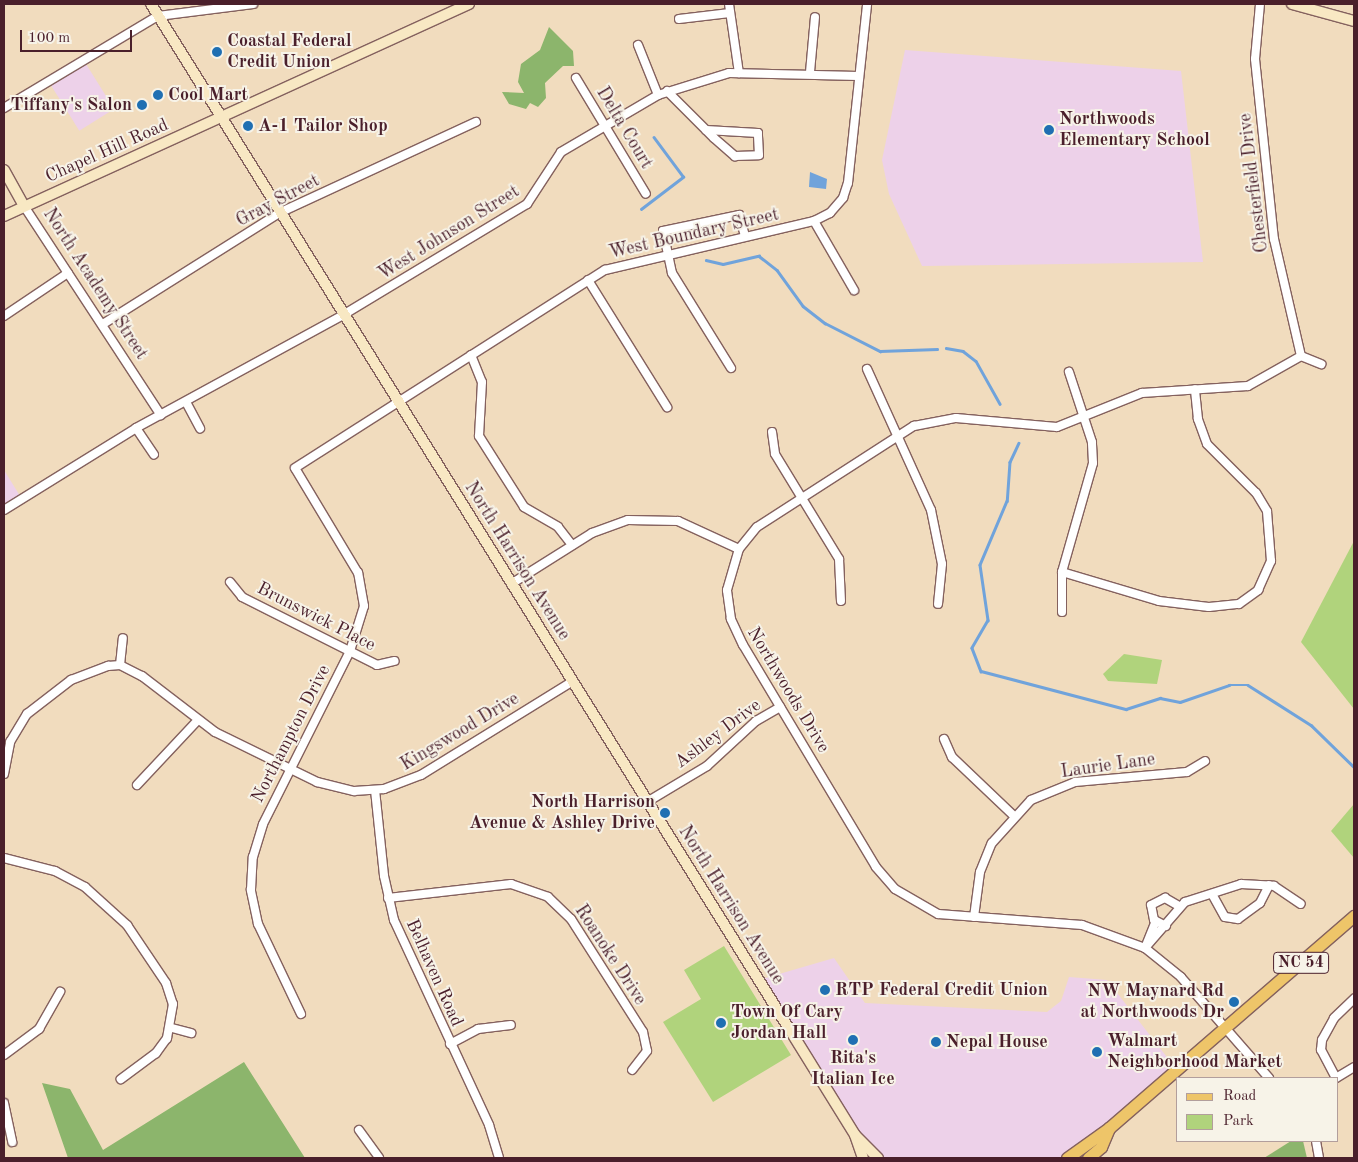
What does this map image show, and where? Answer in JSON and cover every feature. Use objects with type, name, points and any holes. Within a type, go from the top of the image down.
[{"type":"main road","name":"North Harrison Avenue","points":[[150,4],[343,316],[574,681],[855,1136],[863,1158]]},
{"type":"main road","name":"Chapel Hill Road","points":[[4,216],[469,4]]},
{"type":"main road","points":[[1292,4],[1354,21]]},
{"type":"main road","name":"North Academy Street","points":[[4,170],[24,206]]},
{"type":"main road","name":"NC 54","points":[[1067,1158],[1109,1128],[1226,1029],[1354,916]]},
{"type":"main road","name":"NC 54","points":[[1088,1158],[1101,1147],[1109,1128]]},
{"type":"main road","name":"North Harrison Avenue","points":[[855,1136],[878,1158]]},
{"type":"street","points":[[4,108],[158,16],[253,4]]},
{"type":"street","points":[[729,4],[739,73]]},
{"type":"street","name":"West Boundary Street","points":[[300,476],[295,468],[588,280],[615,266],[814,221],[834,209],[846,192],[867,4]]},
{"type":"street","name":"Chesterfield Drive","points":[[1260,4],[1255,59],[1274,239],[1301,356]]},
{"type":"street","points":[[679,20],[730,13]]},
{"type":"street","points":[[810,72],[815,17]]},
{"type":"street","points":[[638,45],[658,95]]},
{"type":"street","name":"West Johnson Street","points":[[4,510],[136,428],[343,316],[530,202],[559,154],[658,95],[667,91],[739,73],[810,72],[858,76]]},
{"type":"street","name":"Delta Court","points":[[576,78],[646,194]]},
{"type":"street","points":[[667,91],[706,130],[735,156],[759,155],[758,133],[706,130]]},
{"type":"street","name":"Gray Street","points":[[102,324],[279,213],[476,122]]},
{"type":"street","name":"North Academy Street","points":[[24,206],[161,414]]},
{"type":"street","points":[[731,368],[672,273],[662,231],[739,215],[745,236]]},
{"type":"street","points":[[814,221],[854,290]]},
{"type":"street","points":[[4,316],[68,273]]},
{"type":"street","points":[[588,280],[666,407]]},
{"type":"street","points":[[471,354],[482,382],[479,436],[524,507],[558,527],[572,546]]},
{"type":"street","points":[[1301,356],[1321,364]]},
{"type":"street","name":"Northwoods Drive","points":[[1268,1077],[1181,977],[1145,948],[1082,925],[974,917],[930,911],[888,883],[780,706],[731,619],[727,590],[739,549],[756,527],[897,436],[945,418],[1048,429],[1082,418],[1142,393],[1248,386],[1301,356]]},
{"type":"street","points":[[867,369],[897,436],[924,488],[938,531],[942,564],[938,604]]},
{"type":"street","points":[[1062,612],[1062,572],[1093,463],[1092,442],[1082,418],[1069,372]]},
{"type":"street","points":[[1062,572],[1159,601],[1209,607],[1239,604],[1258,590],[1271,561],[1267,511],[1256,493],[1207,444],[1198,419],[1195,388]]},
{"type":"street","points":[[186,402],[200,428]]},
{"type":"street","points":[[136,428],[154,455]]},
{"type":"street","points":[[772,432],[775,454],[839,559],[841,601]]},
{"type":"street","name":"Northampton Drive","points":[[300,476],[362,583],[364,612],[350,651],[289,770],[258,836],[251,890],[262,935],[301,1014]]},
{"type":"street","points":[[511,584],[572,546],[615,523],[654,518],[691,525],[739,549]]},
{"type":"street","name":"Brunswick Place","points":[[230,582],[242,597],[377,665],[395,661]]},
{"type":"street","points":[[4,774],[7,741],[27,714],[55,690],[97,668],[120,665],[123,638]]},
{"type":"street","name":"Kingswood Drive","points":[[120,665],[142,676],[197,721],[289,770],[334,788],[375,790],[421,775],[574,681]]},
{"type":"street","name":"Ashley Drive","points":[[647,802],[707,766],[756,721],[780,706]]},
{"type":"street","points":[[137,785],[197,721]]},
{"type":"street","points":[[944,739],[952,757],[1013,815]]},
{"type":"street","name":"Laurie Lane","points":[[974,917],[985,857],[1013,815],[1060,786],[1187,772],[1205,761]]},
{"type":"street","name":"Belhaven Road","points":[[375,790],[388,898],[406,953],[490,1125],[500,1158]]},
{"type":"street","points":[[4,858],[74,880],[127,925],[169,989],[172,1028],[156,1053],[121,1079]]},
{"type":"street","points":[[1145,948],[1166,926],[1179,906],[1250,882],[1269,885],[1301,904]]},
{"type":"street","name":"Roanoke Drive","points":[[388,898],[511,884],[548,897],[571,919],[642,1032],[647,1051],[632,1070]]},
{"type":"street","points":[[1212,894],[1225,917],[1238,919],[1260,902],[1269,885]]},
{"type":"street","points":[[1166,926],[1156,921],[1150,909],[1155,902],[1164,898],[1179,906]]},
{"type":"street","points":[[1145,948],[1156,921]]},
{"type":"street","points":[[4,1055],[39,1029],[60,992]]},
{"type":"street","points":[[1335,1077],[1321,1050],[1322,1040],[1334,1018],[1354,999]]},
{"type":"street","points":[[450,1044],[478,1029],[511,1025]]},
{"type":"street","points":[[172,1028],[192,1033]]},
{"type":"street","points":[[1338,1077],[1354,1067]]},
{"type":"street","points":[[4,1103],[12,1142]]},
{"type":"street","points":[[359,1130],[379,1158]]},
{"type":"street","points":[[1316,1142],[1319,1158]]},
{"type":"shaded area","points":[[905,50],[1181,71],[1203,262],[922,266],[889,194],[882,160]]},
{"type":"shaded area","points":[[86,64],[114,109],[79,131],[51,86]]},
{"type":"shaded area","points":[[4,470],[20,496],[4,506]]},
{"type":"shaded area","points":[[834,958],[865,1003],[1047,1012],[1061,1001],[1069,977],[1107,980],[1177,1070],[1077,1158],[869,1158],[759,980]]},
{"type":"green space","points":[[549,27],[573,51],[574,66],[563,66],[545,83],[546,98],[538,107],[530,103],[526,109],[509,104],[502,92],[524,93],[518,82],[521,64],[540,50]]},
{"type":"green space","points":[[1354,541],[1354,709],[1301,642]]},
{"type":"green space","points":[[1124,654],[1162,660],[1157,684],[1108,681],[1103,674]]},
{"type":"green space","points":[[1354,804],[1354,858],[1331,831]]},
{"type":"green space","points":[[724,946],[791,1055],[713,1102],[663,1022],[701,999],[684,970]]},
{"type":"green space","points":[[244,1062],[305,1158],[68,1158],[42,1083],[70,1089],[103,1150]]},
{"type":"green space","points":[[1289,1142],[1303,1142],[1307,1158],[1264,1158]]},
{"type":"water","points":[[810,172],[827,179],[826,189],[809,187]]},
{"type":"waterway","points":[[641,209],[683,177],[654,138]]},
{"type":"waterway","points":[[706,260],[723,264],[759,256],[777,270],[803,306],[825,323],[880,351],[937,349]]},
{"type":"waterway","points":[[946,348],[963,351],[976,361],[1000,404]]},
{"type":"waterway","points":[[1019,443],[1010,462],[1007,501],[980,565],[988,620],[972,648],[981,671],[1126,709],[1160,698],[1180,702],[1229,685],[1248,685],[1311,725],[1354,767]]},
{"type":"place","name":"Coastal Federal Credit Union","points":[[217,52]]},
{"type":"place","name":"Cool Mart","points":[[158,95]]},
{"type":"place","name":"Tiffany's Salon","points":[[142,105]]},
{"type":"place","name":"A-1 Tailor Shop","points":[[248,126]]},
{"type":"place","name":"Northwoods Elementary School","points":[[1049,130]]},
{"type":"place","name":"North Harrison Avenue & Ashley Drive","points":[[665,813]]},
{"type":"place","name":"RTP Federal Credit Union","points":[[825,990]]},
{"type":"place","name":"NW Maynard Rd at Northwoods Dr","points":[[1234,1002]]},
{"type":"place","name":"Town Of Cary Jordan Hall","points":[[721,1023]]},
{"type":"place","name":"Rita's Italian Ice","points":[[853,1040]]},
{"type":"place","name":"Nepal House","points":[[936,1042]]},
{"type":"place","name":"Walmart Neighborhood Market","points":[[1097,1052]]}]
